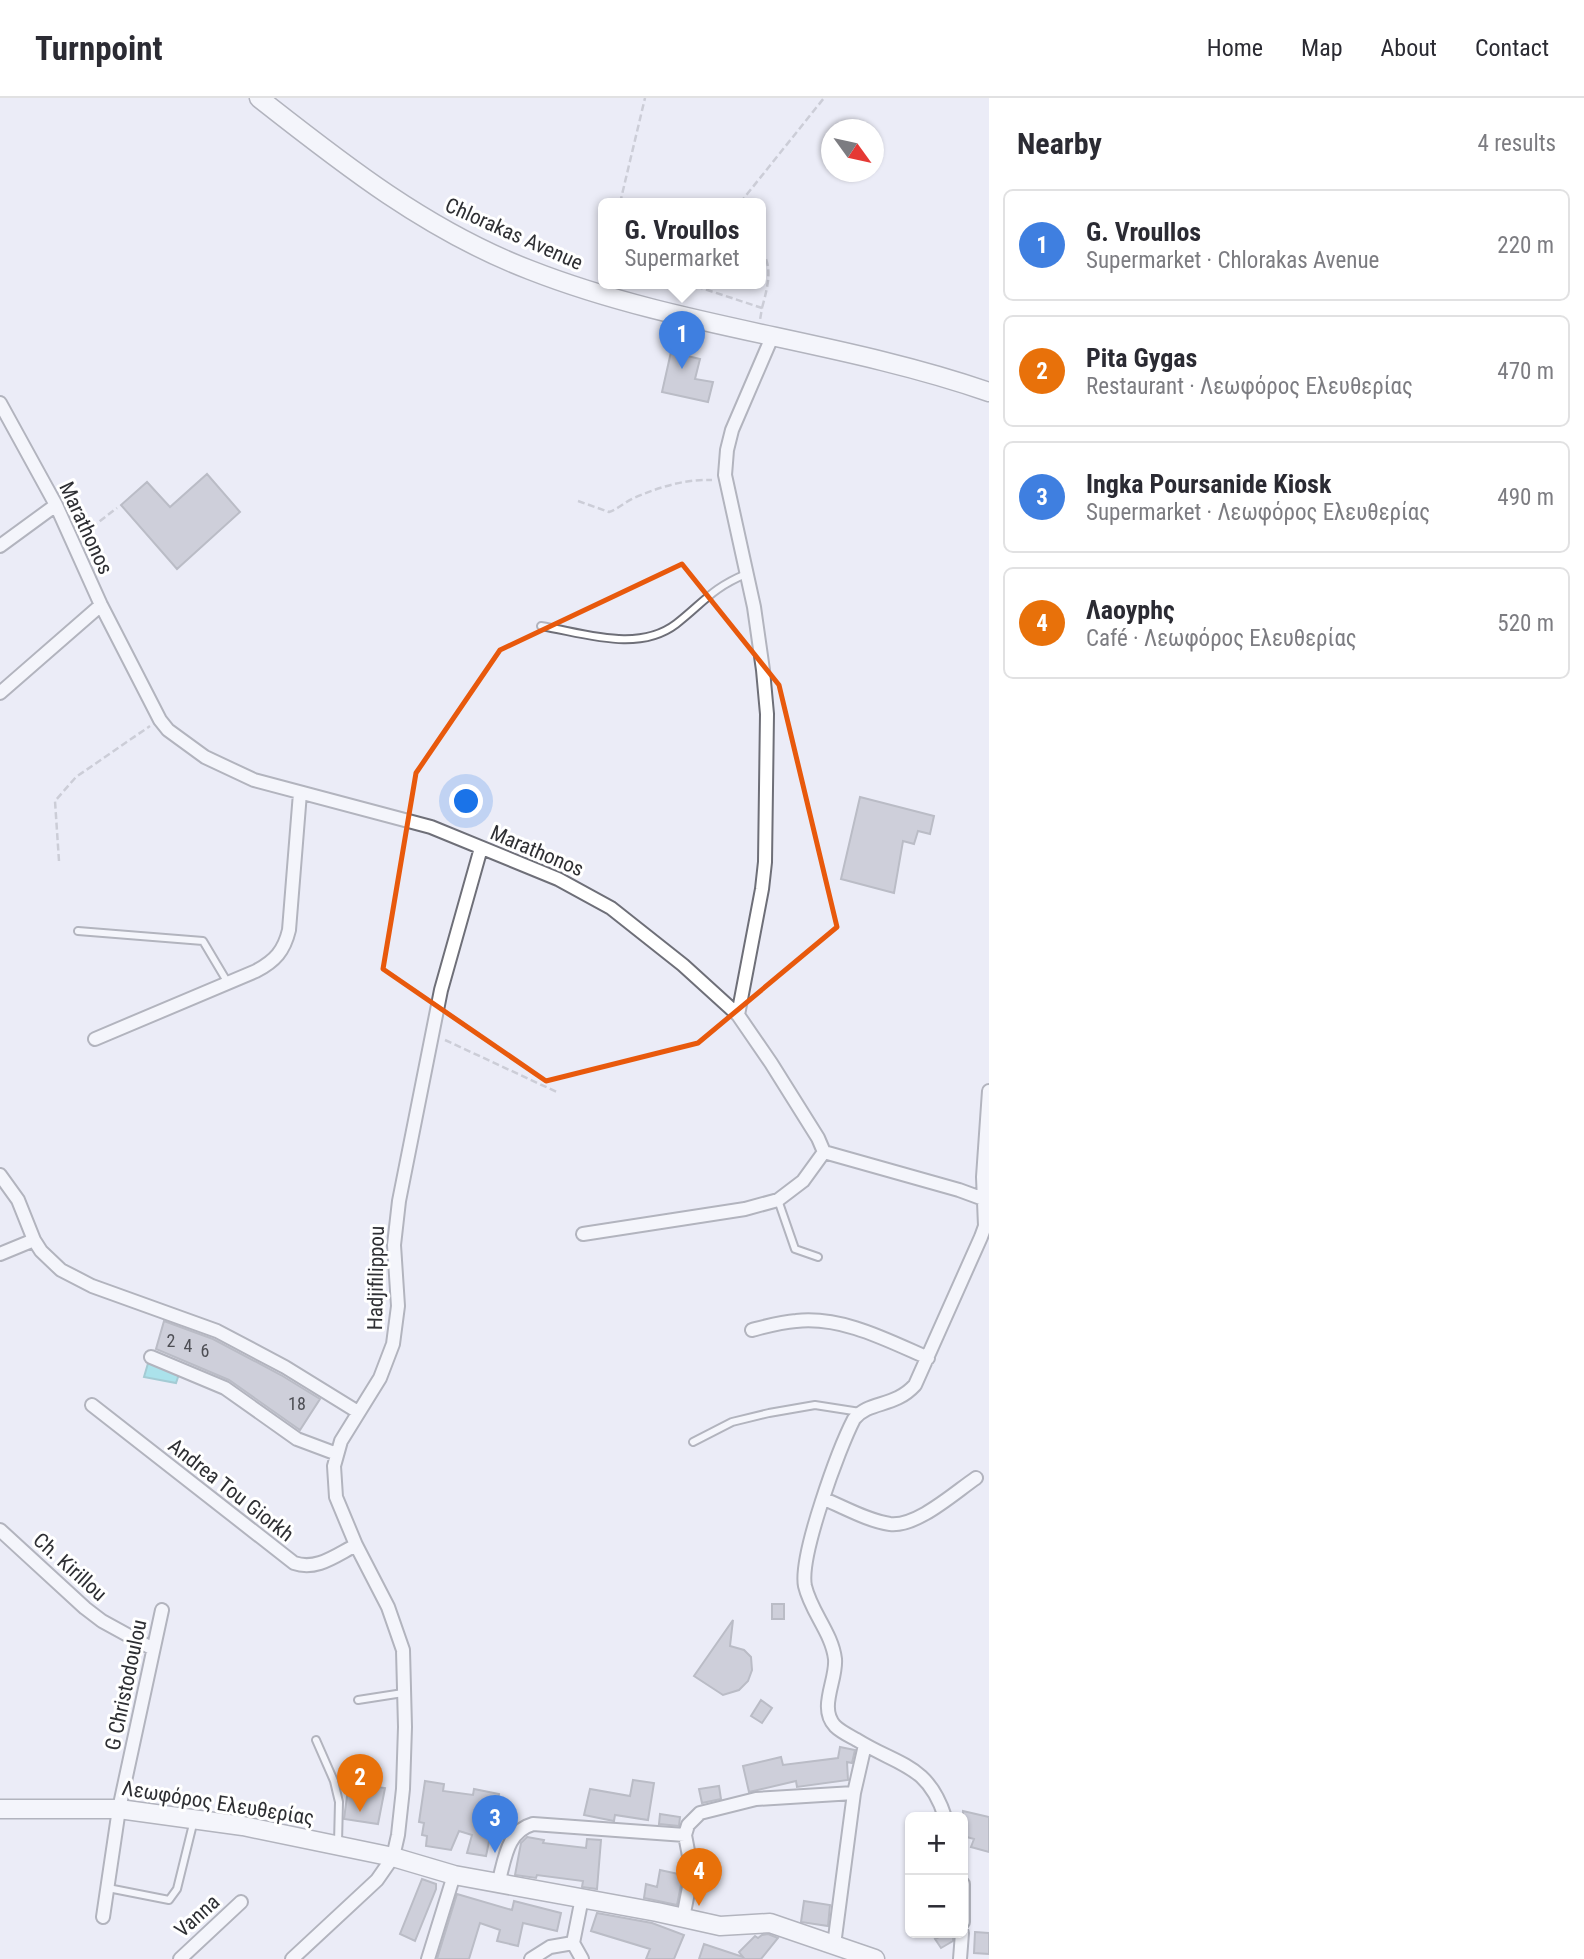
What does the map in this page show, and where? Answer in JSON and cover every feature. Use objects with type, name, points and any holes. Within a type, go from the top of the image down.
[{"type":"main road","name":"Chlorakas Avenue","points":[[259,98],[410,211],[469,243],[527,269],[586,290],[676,316],[915,369],[989,392]]},
{"type":"main road","name":"Λεωφόρος Ελευθερίας","points":[[0,1808],[119,1809],[243,1826],[393,1857],[454,1875],[730,1927],[770,1923],[875,1959]]},
{"type":"street","points":[[738,1015],[762,890],[768,757],[764,670],[747,573],[726,481],[727,450],[765,335]]},
{"type":"street","name":"Marathonos","points":[[0,403],[56,505],[101,605],[160,720],[180,741],[205,757],[254,780],[431,827],[558,879],[611,908],[683,965],[738,1015],[778,1074],[824,1152]]},
{"type":"street","points":[[0,547],[56,505]]},
{"type":"street","points":[[0,693],[101,605]]},
{"type":"street","points":[[95,1039],[272,962],[286,942],[300,793]]},
{"type":"street","name":"Hadjifilippou","points":[[393,1857],[403,1789],[405,1665],[388,1607],[356,1545],[336,1497],[334,1480],[341,1441],[380,1378],[395,1335],[398,1306],[394,1245],[396,1222],[454,937],[481,848]]},
{"type":"street","points":[[943,1812],[939,1798],[921,1774],[865,1745],[835,1725],[830,1718],[828,1709],[835,1659],[805,1587],[805,1560],[850,1427],[860,1412],[906,1395],[915,1385],[985,1226],[984,1157],[989,1091]]},
{"type":"street","points":[[583,1234],[745,1209],[778,1200],[803,1181],[824,1152],[986,1200]]},
{"type":"street","points":[[0,1175],[18,1200],[34,1240],[51,1262],[76,1279],[217,1331],[285,1367],[358,1412]]},
{"type":"street","points":[[0,1254],[34,1240]]},
{"type":"street","points":[[752,1330],[797,1321],[823,1322],[875,1335],[928,1358]]},
{"type":"street","points":[[151,1357],[225,1388],[297,1439],[337,1454]]},
{"type":"street","name":"Andrea Tou Giorkh","points":[[92,1405],[294,1563],[313,1567],[356,1545]]},
{"type":"street","points":[[824,1499],[883,1522],[903,1524],[921,1516],[976,1478]]},
{"type":"street","name":"Ch. Kirillou","points":[[0,1530],[85,1608],[153,1649]]},
{"type":"street","name":"G Christodoulou","points":[[103,1917],[119,1809],[162,1610]]},
{"type":"street","points":[[834,1945],[854,1793],[865,1745]]},
{"type":"street","points":[[683,1918],[692,1872],[685,1835],[692,1819],[709,1809],[757,1799],[854,1793]]},
{"type":"street","points":[[498,1884],[509,1842],[515,1833],[533,1824],[685,1835]]},
{"type":"street","points":[[292,1959],[366,1891],[393,1857]]},
{"type":"street","points":[[428,1959],[454,1875]]},
{"type":"street","points":[[582,1898],[573,1943],[582,1959]]},
{"type":"street","name":"Vanna","points":[[180,1959],[241,1902]]},
{"type":"street","points":[[960,1959],[962,1938]]},
{"type":"street","points":[[530,1959],[550,1947],[573,1943]]},
{"type":"lane","points":[[541,626],[610,638],[650,638],[673,626],[723,583],[747,573]]},
{"type":"lane","points":[[78,931],[203,941],[228,983]]},
{"type":"lane","points":[[778,1200],[795,1249],[818,1257]]},
{"type":"lane","points":[[693,1442],[732,1422],[769,1413],[815,1405],[860,1412]]},
{"type":"lane","points":[[358,1700],[405,1692]]},
{"type":"lane","points":[[316,1740],[334,1781],[339,1802],[338,1845]]},
{"type":"lane","points":[[107,1888],[169,1900],[177,1889],[194,1818]]},
{"type":"path","points":[[621,198],[645,98]]},
{"type":"path","points":[[744,198],[824,98]]},
{"type":"path","points":[[765,335],[762,308],[768,287],[766,256]]},
{"type":"path","points":[[704,289],[762,308]]},
{"type":"path","points":[[578,501],[609,512],[631,499],[689,480],[726,481]]},
{"type":"path","points":[[72,542],[117,508]]},
{"type":"path","points":[[59,861],[55,801],[76,777],[160,720]]},
{"type":"path","points":[[433,1034],[559,1093]]},
{"type":"highlighted area","points":[[682,564],[779,685],[837,927],[698,1043],[546,1081],[383,969],[416,773],[500,650]]},
{"type":"water","points":[[149,1360],[179,1374],[176,1383],[144,1377]]},
{"type":"building","points":[[671,352],[700,359],[695,379],[713,382],[708,402],[662,392]]},
{"type":"building","points":[[207,474],[240,512],[177,569],[121,505],[147,482],[170,507]]},
{"type":"building","points":[[860,797],[934,816],[930,834],[918,831],[914,844],[903,841],[894,893],[841,879]]},
{"type":"building","points":[[164,1321],[213,1339],[320,1399],[300,1430],[229,1380],[156,1349]]},
{"type":"building","points":[[772,1604],[784,1604],[784,1619],[772,1619]]},
{"type":"building","points":[[733,1620],[730,1646],[744,1650],[751,1657],[752,1670],[748,1681],[739,1690],[723,1695],[694,1676]]},
{"type":"building","points":[[761,1700],[772,1708],[762,1723],[751,1716]]},
{"type":"building","points":[[840,1747],[855,1750],[852,1763],[847,1762],[848,1780],[797,1787],[796,1781],[749,1792],[743,1766],[781,1757],[783,1765],[838,1758]]},
{"type":"building","points":[[633,1780],[654,1783],[648,1820],[615,1815],[614,1821],[584,1815],[590,1789],[630,1796]]},
{"type":"building","points":[[425,1781],[444,1784],[443,1791],[473,1795],[474,1789],[499,1794],[486,1856],[467,1853],[472,1835],[459,1831],[451,1850],[426,1846],[427,1836],[422,1835],[424,1823],[419,1822]]},
{"type":"building","points":[[370,1786],[385,1788],[378,1824],[344,1819],[348,1789],[369,1793]]},
{"type":"building","points":[[719,1786],[721,1799],[702,1803],[699,1789]]},
{"type":"building","points":[[968,1812],[989,1817],[989,1852],[971,1847],[974,1839],[968,1837]]},
{"type":"building","points":[[660,1814],[680,1817],[679,1826],[659,1824]]},
{"type":"building","points":[[527,1837],[544,1840],[543,1843],[586,1848],[587,1839],[601,1840],[597,1889],[582,1887],[583,1881],[515,1875],[521,1843]]},
{"type":"building","points":[[660,1870],[683,1875],[677,1905],[644,1898],[646,1884],[657,1887]]},
{"type":"building","points":[[422,1879],[436,1884],[436,1889],[415,1941],[400,1934]]},
{"type":"building","points":[[457,1894],[512,1910],[514,1901],[561,1913],[557,1931],[523,1923],[518,1946],[497,1941],[500,1930],[480,1923],[469,1959],[437,1959]]},
{"type":"building","points":[[804,1901],[830,1905],[828,1926],[801,1922]]},
{"type":"building","points":[[597,1913],[652,1923],[684,1935],[674,1959],[646,1959],[650,1949],[591,1931]]},
{"type":"building","points":[[975,1932],[989,1933],[989,1954],[974,1953]]},
{"type":"building","points":[[768,1934],[778,1938],[761,1959],[699,1959],[704,1944],[743,1957],[739,1952],[755,1936],[758,1938]]},
{"type":"building","points":[[953,1938],[953,1941],[941,1948],[935,1939]]},
{"type":"place","name":"G. Vroullos","points":[[682,369]]},
{"type":"place","name":"Pita Gygas","points":[[360,1812]]},
{"type":"place","name":"Ingka Poursanide Kiosk","points":[[495,1853]]},
{"type":"place","name":"Λaoyphς","points":[[699,1906]]}]
